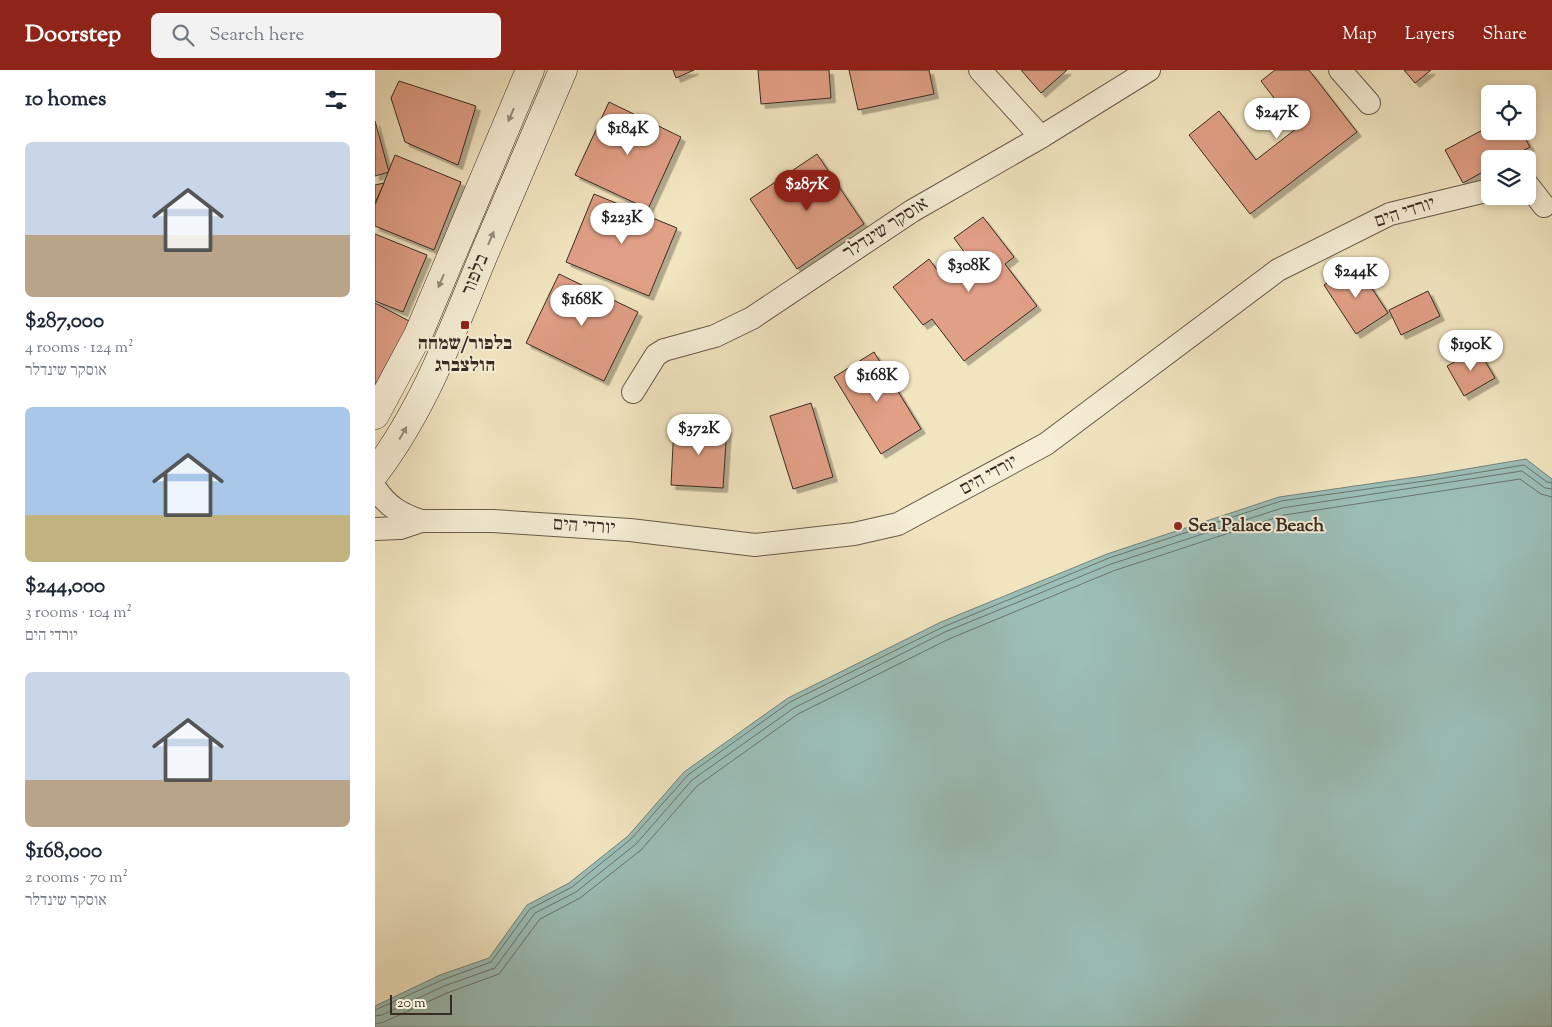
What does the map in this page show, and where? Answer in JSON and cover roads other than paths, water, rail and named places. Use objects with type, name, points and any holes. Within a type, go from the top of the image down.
[{"type":"street","name":"בלפור","points":[[375,415],[418,335],[530,70]]},
{"type":"street","name":"בלפור","points":[[375,484],[416,410],[446,348],[563,70]]},
{"type":"street","points":[[980,70],[1041,137]]},
{"type":"street","name":"אוסקר שינדלר","points":[[633,392],[656,355],[672,348],[715,336],[752,318],[912,211],[1041,137],[1149,70]]},
{"type":"street","points":[[1340,70],[1369,103]]},
{"type":"street","name":"יורדי הים","points":[[375,529],[400,528],[421,521],[493,521],[631,530],[755,545],[854,534],[899,524],[1046,444],[1278,270],[1390,214],[1481,192]]},
{"type":"street","points":[[1536,196],[1544,206]]},
{"type":"street","name":"יורדי הים","points":[[375,484],[384,502],[407,516],[421,521]]},
{"type":"water","points":[[1526,459],[1552,479],[1552,1027],[375,1027],[375,1006],[440,975],[489,958],[527,905],[569,883],[628,836],[684,772],[788,698],[941,622],[1107,554],[1279,497]]},
{"type":"place","name":"בלפור/שמחה הולצברג","points":[[465,325]]},
{"type":"place","name":"Sea Palace Beach","points":[[1178,526]]}]
